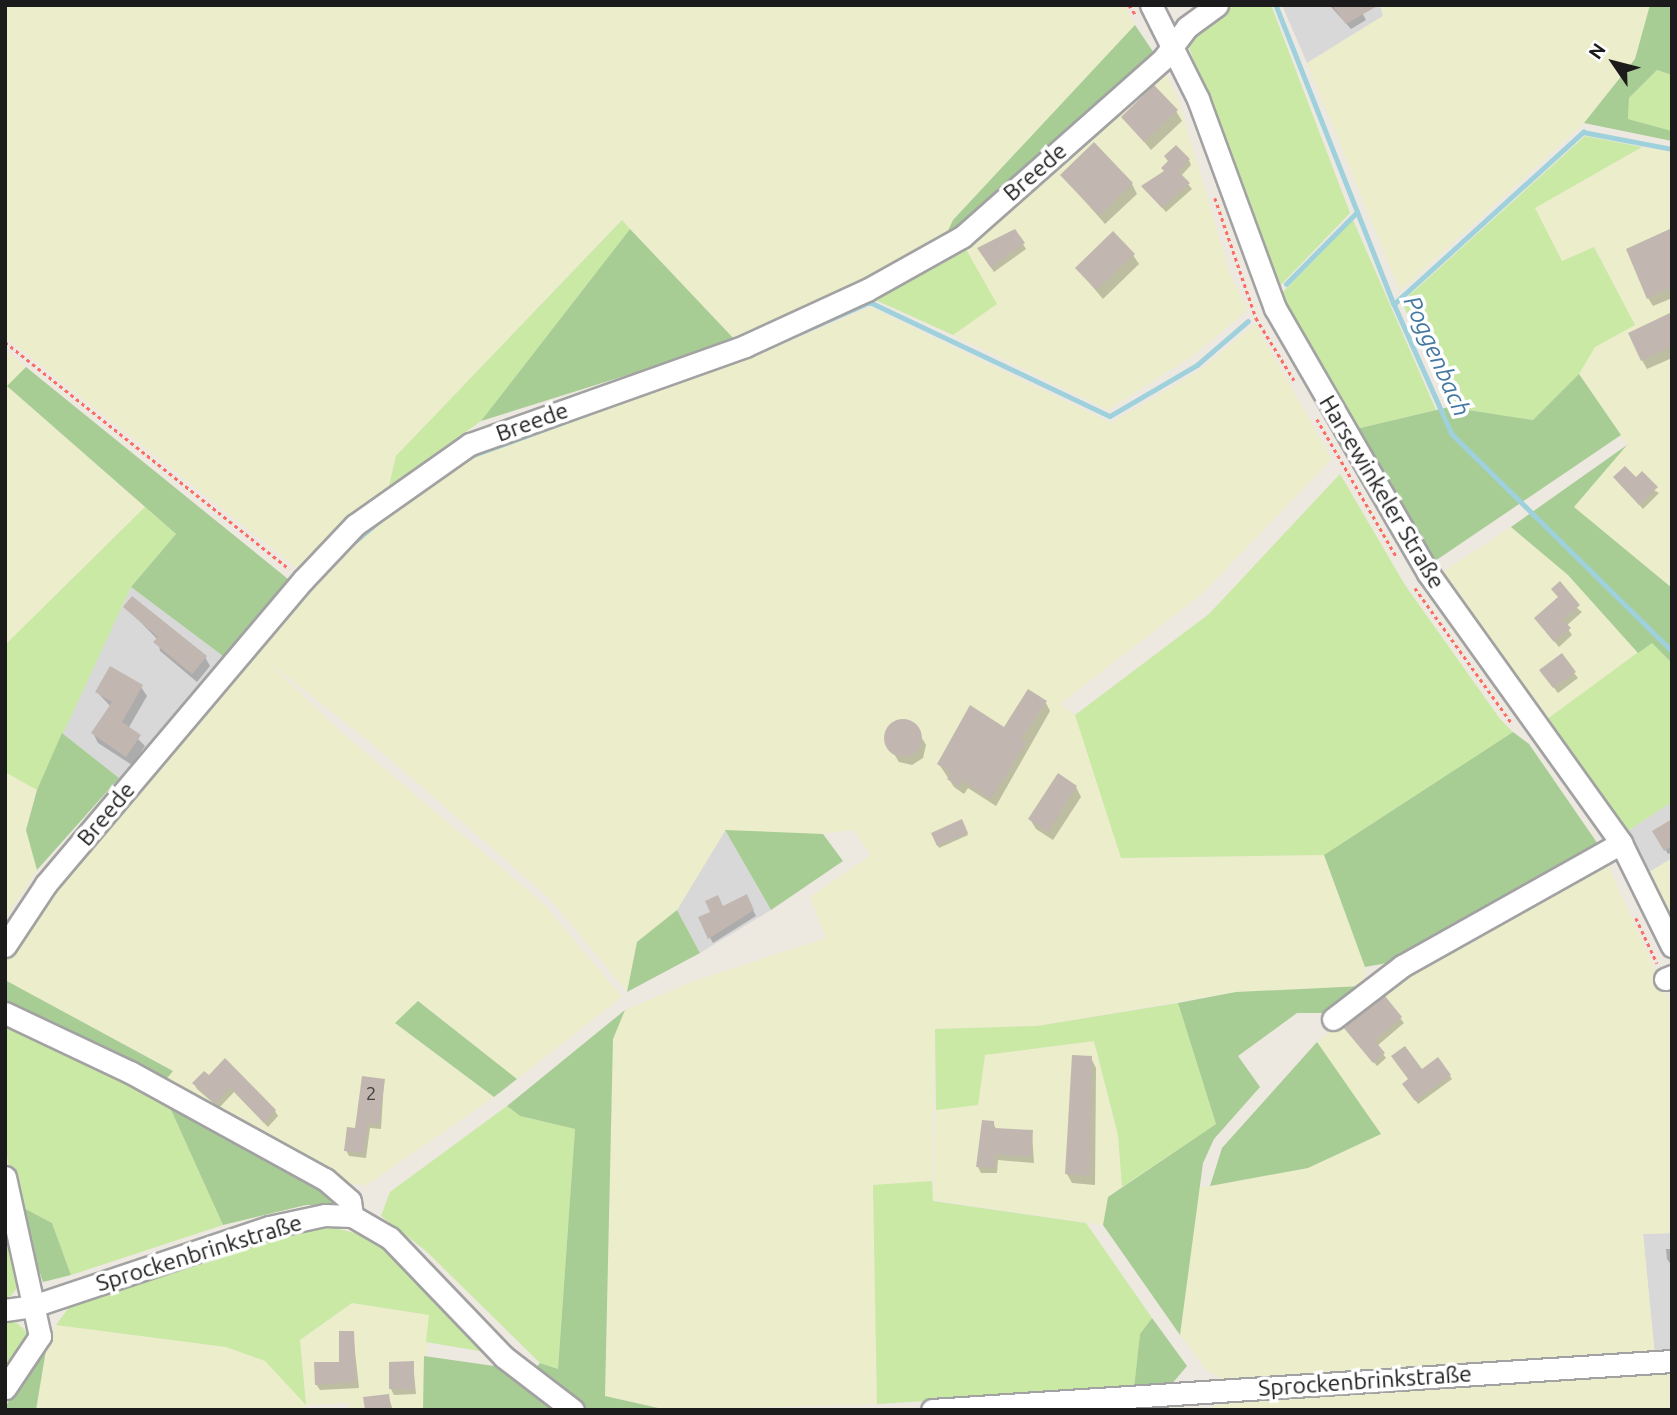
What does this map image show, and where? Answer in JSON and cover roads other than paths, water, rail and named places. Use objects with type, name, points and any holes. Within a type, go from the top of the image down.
[{"type":"street","name":"Harsewinkeler Straße","points":[[1151,5],[1198,99],[1275,309],[1420,578],[1494,687],[1621,843],[1672,946]]},
{"type":"street","name":"Breede","points":[[5,946],[46,884],[303,580],[355,525],[470,444],[745,346],[867,290],[962,237],[1163,59],[1187,27],[1217,5]]},
{"type":"street","points":[[1334,1019],[1402,966],[1621,843]]},
{"type":"street","points":[[5,1013],[130,1072],[325,1179],[350,1201],[352,1216],[390,1238],[504,1357],[573,1410]]},
{"type":"street","points":[[5,1177],[40,1336],[5,1388]]},
{"type":"street","name":"Sprockenbrinkstraße","points":[[5,1310],[33,1306],[269,1227],[325,1216],[352,1216]]},
{"type":"street","name":"Sprockenbrinkstraße","points":[[932,1410],[1672,1361]]},
{"type":"waterway","name":"Poggenbach","points":[[1276,5],[1394,304],[1452,434],[1672,651]]},
{"type":"waterway","points":[[1394,304],[1583,132],[1672,149]]},
{"type":"waterway","points":[[1286,284],[1357,212]]},
{"type":"waterway","points":[[799,333],[865,304],[874,304],[1110,416],[1197,365],[1248,321]]},
{"type":"waterway","points":[[468,457],[588,413]]},
{"type":"waterway","points":[[346,549],[379,521]]}]
